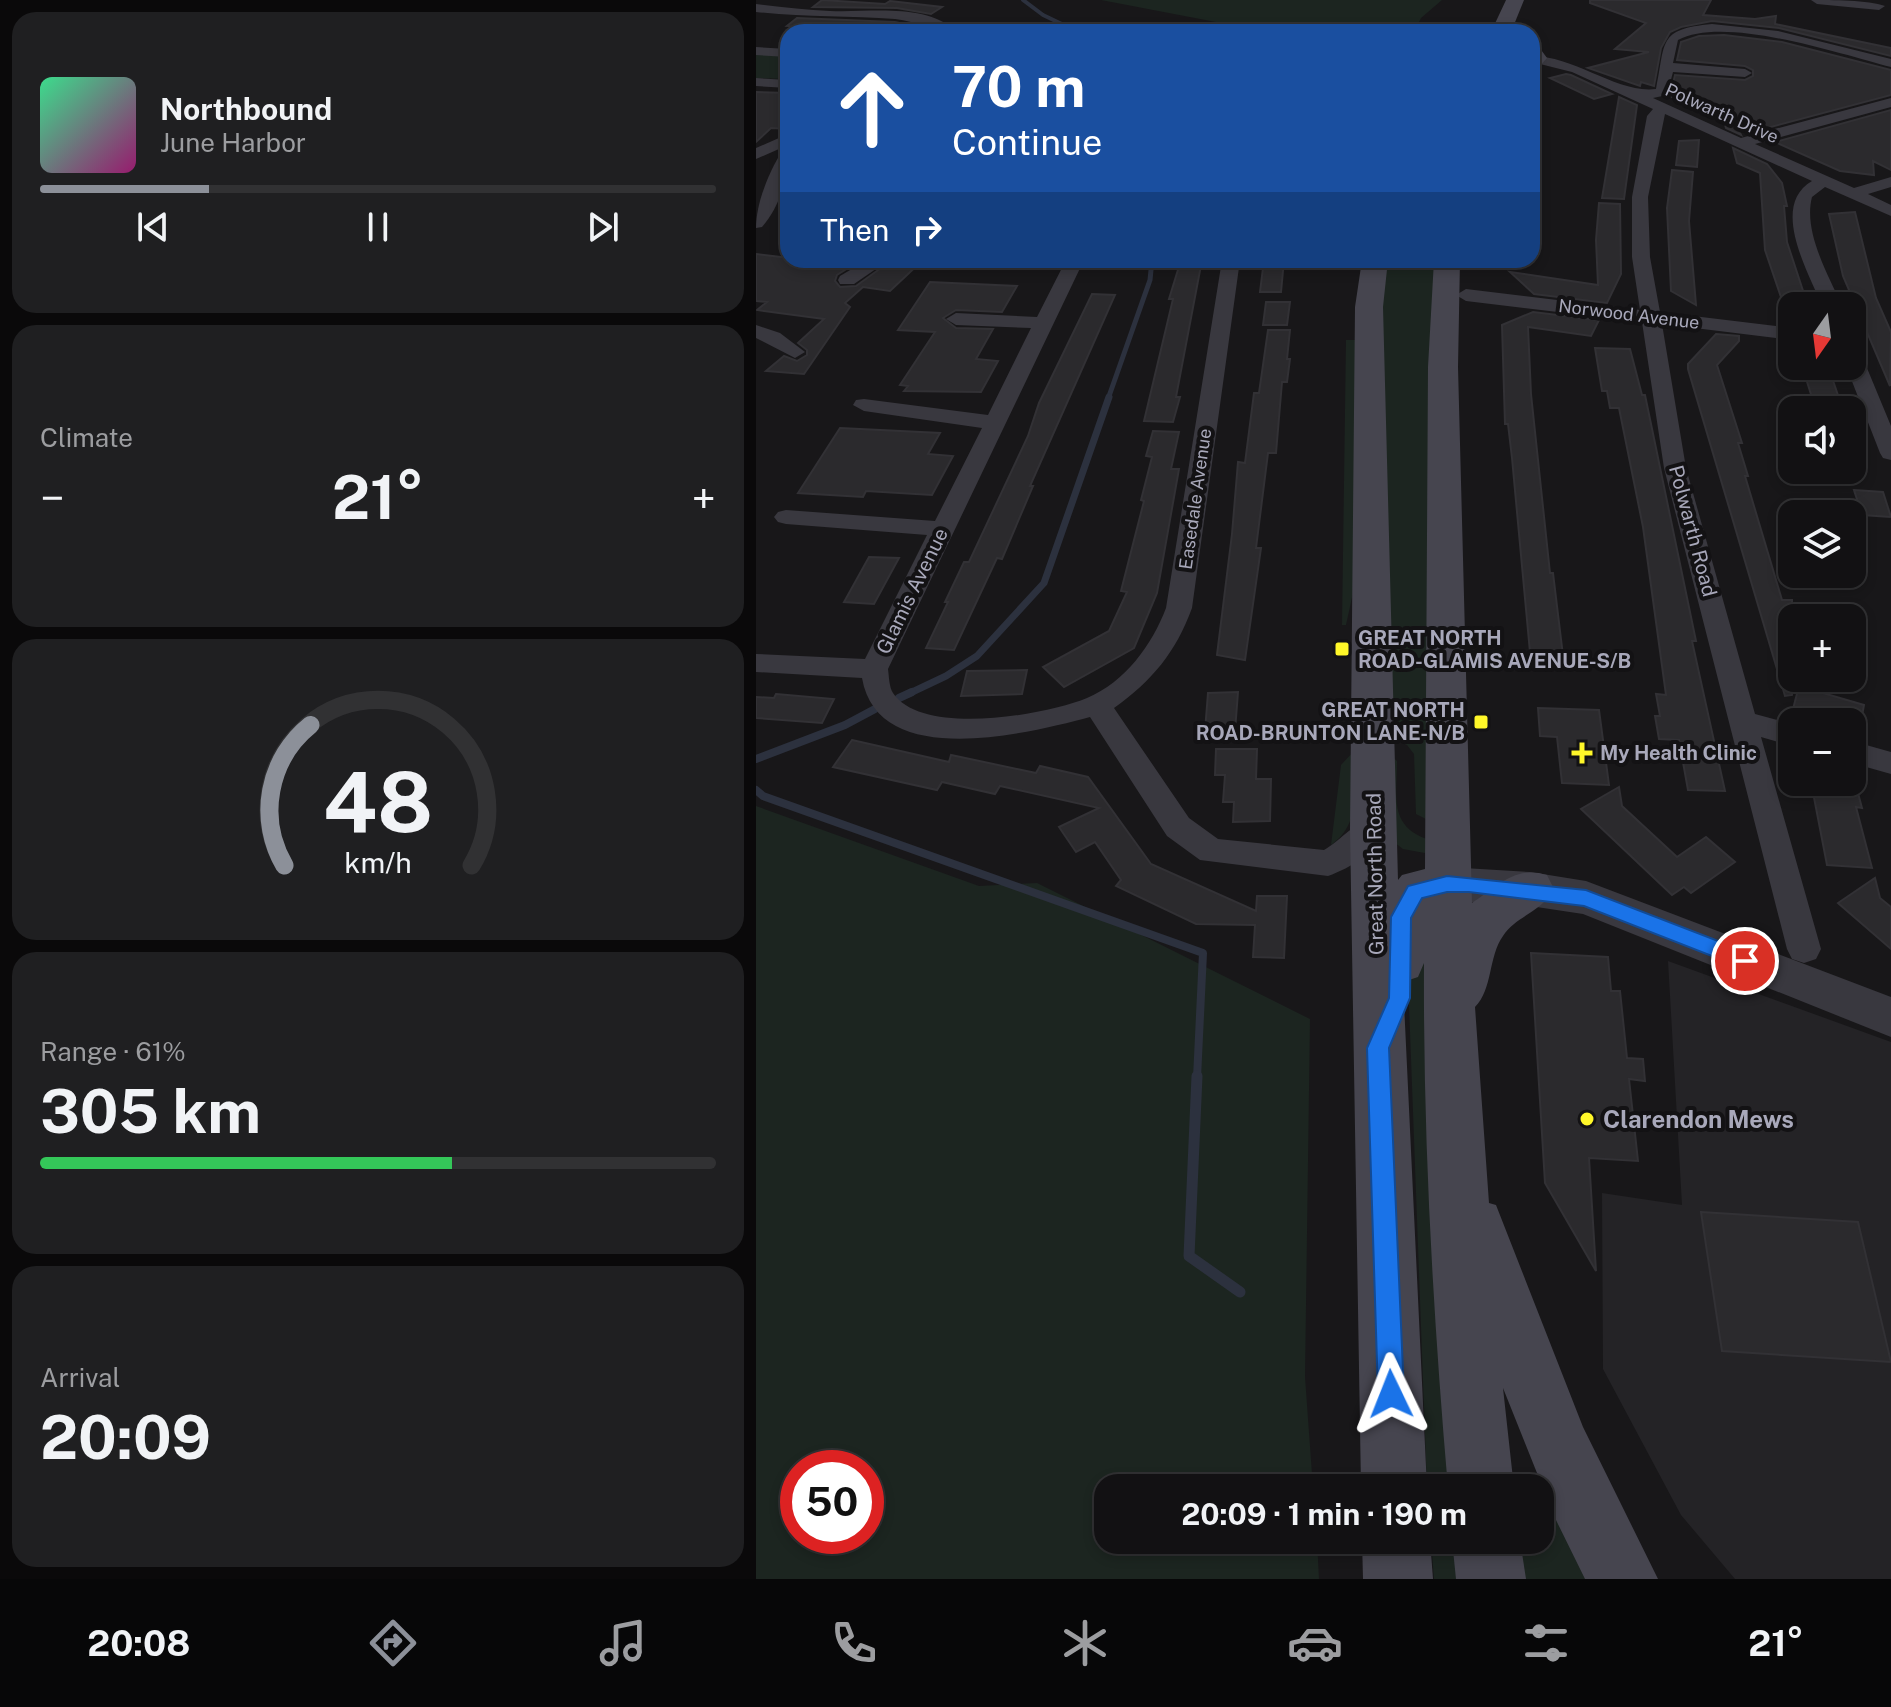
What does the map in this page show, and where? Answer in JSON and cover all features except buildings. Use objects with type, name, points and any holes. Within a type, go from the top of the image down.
[{"type":"main road","points":[[1504,24],[1515,0]]},
{"type":"main road","name":"Great North Road","points":[[1374,268],[1369,307],[1374,670],[1358,853],[1378,1048],[1393,1474]]},
{"type":"main road","points":[[1447,268],[1443,367],[1450,1037],[1471,1386],[1480,1474]]},
{"type":"main road","points":[[1358,853],[1415,879],[1447,884]]},
{"type":"main road","points":[[1378,1048],[1399,998],[1401,917],[1417,890],[1447,884]]},
{"type":"main road","points":[[1450,1037],[1469,951],[1487,919],[1530,889]]},
{"type":"main road","points":[[1457,1178],[1537,1394],[1602,1543],[1623,1579]]},
{"type":"main road","points":[[1397,1554],[1398,1579]]},
{"type":"main road","points":[[1488,1554],[1491,1579]]},
{"type":"street","points":[[1817,0],[1879,6]]},
{"type":"street","points":[[756,8],[910,16],[937,24]]},
{"type":"street","points":[[770,23],[792,12]]},
{"type":"street","points":[[1635,96],[1662,92],[1671,40],[1678,33],[1709,27],[1758,31],[1891,63]]},
{"type":"street","points":[[756,51],[780,52]]},
{"type":"street","name":"Polwarth Drive","points":[[1540,60],[1577,69],[1891,211]]},
{"type":"street","points":[[1666,67],[1745,73]]},
{"type":"street","points":[[756,82],[780,84]]},
{"type":"street","points":[[1739,143],[1891,102]]},
{"type":"street","name":"Polwarth Road","points":[[1662,109],[1655,116],[1640,197],[1641,257],[1675,468],[1804,949]]},
{"type":"street","points":[[756,154],[780,143]]},
{"type":"street","points":[[756,168],[780,161]]},
{"type":"street","points":[[763,222],[780,169]]},
{"type":"street","points":[[1825,181],[1808,190],[1802,199],[1801,212],[1827,292]]},
{"type":"street","points":[[1852,194],[1891,182]]},
{"type":"street","points":[[847,280],[867,268]]},
{"type":"street","name":"Glamis Avenue","points":[[1071,268],[874,669],[881,698],[906,718],[949,729],[1017,727],[1097,705]]},
{"type":"street","name":"Easedale Avenue","points":[[1097,705],[1135,679],[1169,641],[1179,608],[1230,268]]},
{"type":"street","name":"Norwood Avenue","points":[[1466,295],[1778,332]]},
{"type":"street","points":[[956,319],[1042,323]]},
{"type":"street","points":[[756,331],[773,337],[795,352]]},
{"type":"street","points":[[1862,380],[1891,453]]},
{"type":"street","points":[[864,405],[995,423]]},
{"type":"street","points":[[786,517],[942,529]]},
{"type":"street","points":[[756,663],[874,669]]},
{"type":"street","points":[[1097,705],[1178,827],[1211,851],[1260,858],[1358,853]]},
{"type":"street","points":[[1744,721],[1778,731]]},
{"type":"street","points":[[1866,756],[1891,763]]},
{"type":"street","points":[[1447,884],[1530,889],[1586,898],[1891,1017]]},
{"type":"shaded area","points":[[1101,0],[1442,0],[1418,24],[1226,24]]},
{"type":"shaded area","points":[[756,52],[780,54],[780,79],[756,78]]},
{"type":"shaded area","points":[[1385,268],[1439,268],[1430,821],[1416,814],[1414,754],[1407,745],[1386,736],[1377,325]]},
{"type":"shaded area","points":[[1346,340],[1355,340],[1356,579],[1346,625],[1342,625]]},
{"type":"shaded area","points":[[1354,751],[1352,815],[1341,836],[1331,845],[1341,765]]},
{"type":"shaded area","points":[[1387,752],[1397,761],[1396,798],[1401,819],[1407,827],[1430,840],[1430,854],[1403,849],[1394,842]]},
{"type":"shaded area","points":[[756,806],[979,886],[1037,883],[1310,1019],[1305,1377],[1312,1474],[1094,1474],[1094,1554],[1318,1554],[1319,1579],[756,1579]]},
{"type":"shaded area","points":[[1432,896],[1456,1474],[1426,1474],[1406,924]]},
{"type":"shaded area","points":[[1668,961],[1891,1042],[1891,1579],[1735,1579],[1681,1515],[1603,1369],[1602,1193],[1682,1205]]},
{"type":"shaded area","points":[[1554,1514],[1591,1579],[1521,1579],[1519,1554],[1554,1554]]},
{"type":"shaded area","points":[[1432,1554],[1463,1554],[1466,1579],[1434,1579]]},
{"type":"waterway","points":[[1023,0],[1062,24]]},
{"type":"waterway","points":[[1108,399],[1150,280],[1151,268]]},
{"type":"waterway","points":[[908,694],[946,676],[977,656],[1044,583],[1109,397]]},
{"type":"waterway","points":[[899,698],[912,692]]},
{"type":"waterway","points":[[756,759],[845,725],[875,709]]},
{"type":"waterway","points":[[756,790],[763,796],[1203,953],[1197,1078]]},
{"type":"waterway","points":[[1197,1076],[1189,1256],[1240,1292]]},
{"type":"place","name":"GREAT NORTH ROAD-GLAMIS AVENUE-S/B","points":[[1342,649]]},
{"type":"place","name":"GREAT NORTH ROAD-BRUNTON LANE-N/B","points":[[1481,722]]},
{"type":"place","name":"My Health Clinic","points":[[1582,753]]},
{"type":"place","name":"Clarendon Mews","points":[[1587,1119]]},
{"type":"route","points":[[1391,1394],[1378,1048],[1399,998],[1401,917],[1415,892],[1447,884],[1469,884],[1586,898],[1745,961]]}]
